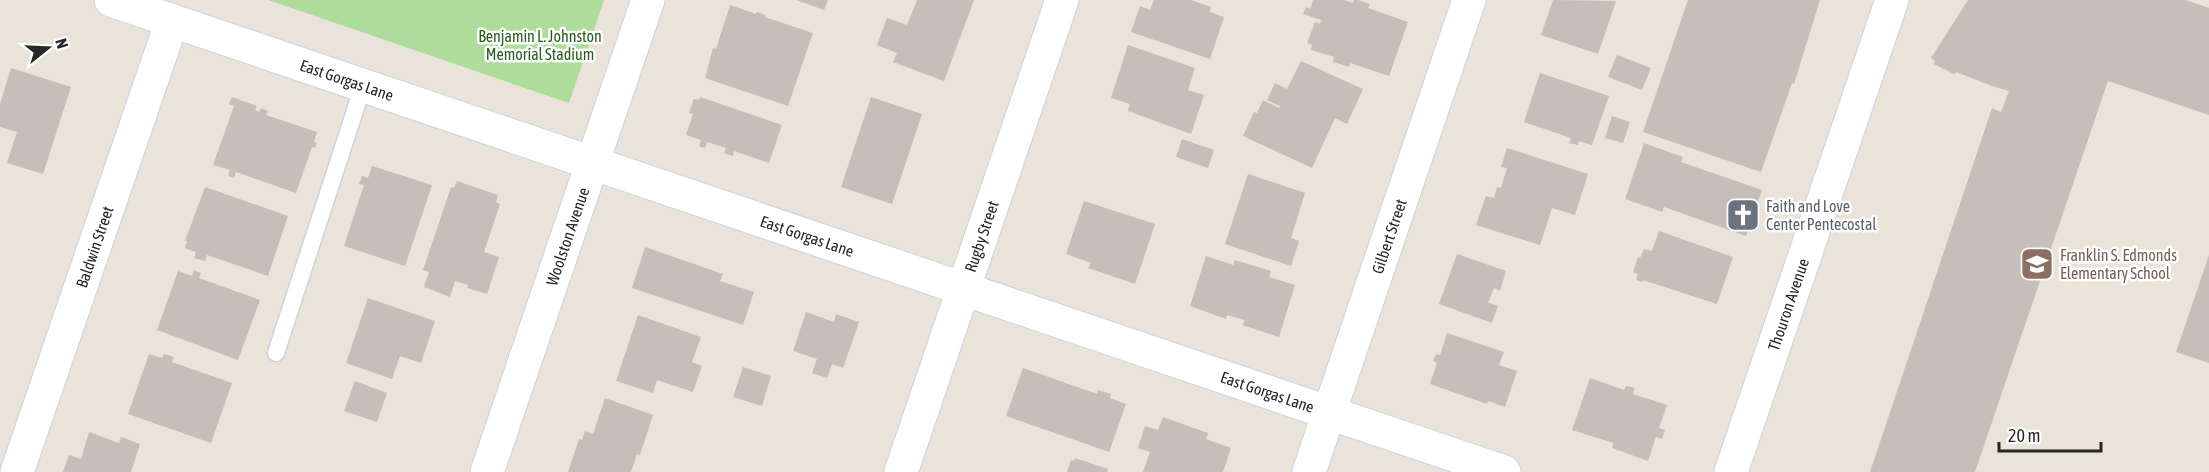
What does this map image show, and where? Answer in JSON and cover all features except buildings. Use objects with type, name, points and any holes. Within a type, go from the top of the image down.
[{"type":"street","name":"East Gorgas Lane","points":[[111,0],[1504,472]]},
{"type":"street","name":"Woolston Avenue","points":[[487,472],[648,0]]},
{"type":"street","name":"Rugby Street","points":[[901,472],[1062,0]]},
{"type":"street","name":"Gilbert Street","points":[[1309,472],[1469,0]]},
{"type":"street","name":"Thouron Avenue","points":[[1731,472],[1892,0]]},
{"type":"street","name":"Baldwin Street","points":[[16,472],[172,21]]},
{"type":"lane","points":[[276,353],[363,86]]},
{"type":"green space","name":"Benjamin L. Johnston Memorial Stadium","points":[[268,0],[604,0],[569,103]]},
{"type":"place","name":"Faith and Love Center Pentecostal","points":[[1743,215]]},
{"type":"place","name":"Franklin S. Edmonds Elementary School","points":[[2037,264]]}]
